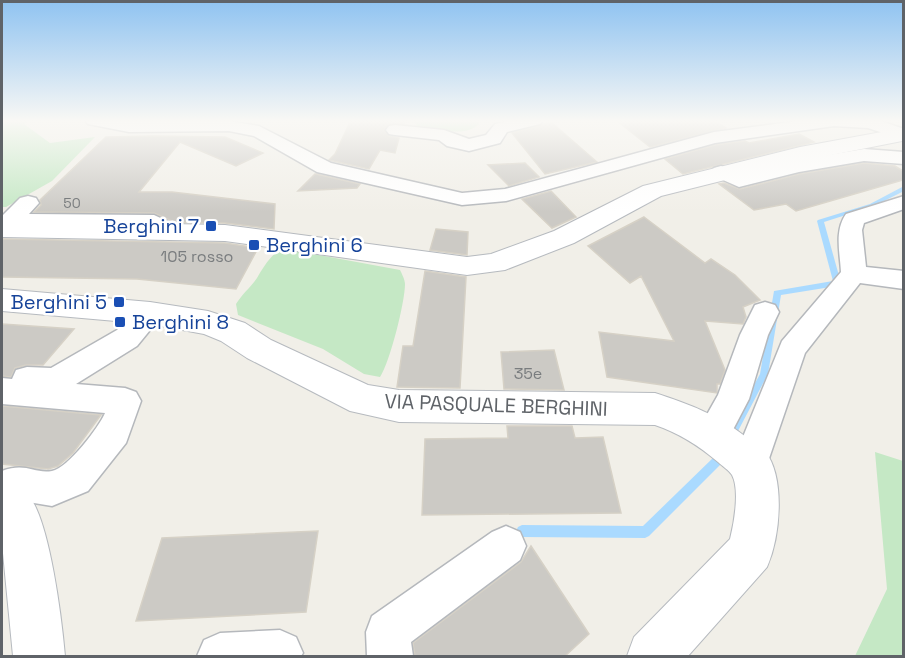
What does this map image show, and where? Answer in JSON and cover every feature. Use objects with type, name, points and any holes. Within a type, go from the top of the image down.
[{"type":"street","points":[[294,151],[324,168],[462,199],[506,195],[668,151]]},
{"type":"street","points":[[2,229],[225,233],[476,266],[495,263],[564,237],[651,191],[721,172],[818,151]]},
{"type":"street","points":[[721,172],[739,181],[798,166],[864,155],[903,158]]},
{"type":"street","points":[[653,657],[751,551],[757,518],[756,488],[750,464],[792,349],[854,274],[850,230],[854,219],[903,202]]},
{"type":"street","points":[[28,203],[9,220],[154,222],[172,232]]},
{"type":"street","points":[[854,274],[903,280]]},
{"type":"street","name":"VIA PASQUALE BERGHINI","points":[[2,300],[150,313],[208,322],[233,332],[259,349],[363,400],[399,406],[655,409],[686,418],[713,434],[750,464]]},
{"type":"street","points":[[713,434],[733,399],[754,335],[765,312]]},
{"type":"street","points":[[2,377],[55,381],[127,338],[150,313]]},
{"type":"street","points":[[2,391],[125,401],[114,433],[75,479],[52,489],[16,483],[2,488]]},
{"type":"street","points":[[2,500],[14,511],[26,548],[39,657]]},
{"type":"street","points":[[390,657],[388,632],[506,546]]},
{"type":"street","points":[[220,657],[280,653]]},
{"type":"green space","points":[[2,151],[82,151],[52,181],[6,207],[2,207]]},
{"type":"green space","points":[[281,248],[400,270],[405,284],[402,304],[392,346],[380,377],[364,374],[323,349],[238,315],[236,304],[267,262]]},
{"type":"green space","points":[[875,452],[903,461],[903,656],[855,656],[887,589]]},
{"type":"building","points":[[92,151],[173,151],[139,192],[172,192],[275,204],[274,229],[225,223],[174,222],[154,213],[34,212],[41,205],[40,200]]},
{"type":"building","points":[[200,151],[258,151],[263,153],[236,166]]},
{"type":"building","points":[[337,151],[380,151],[369,169],[329,160]]},
{"type":"building","points":[[526,151],[584,151],[597,162],[545,174]]},
{"type":"building","points":[[695,151],[778,151],[683,174],[665,159]]},
{"type":"building","points":[[525,163],[539,177],[509,186],[488,165]]},
{"type":"building","points":[[864,163],[895,166],[903,171],[903,180],[796,211],[786,204],[754,210],[719,184],[724,183],[740,189],[799,174]]},
{"type":"building","points":[[315,174],[360,184],[357,188],[298,191]]},
{"type":"building","points":[[551,191],[576,217],[552,228],[522,199]]},
{"type":"building","points":[[644,217],[705,263],[711,259],[735,275],[760,300],[743,307],[746,317],[743,324],[705,321],[725,370],[720,384],[717,384],[717,393],[607,377],[599,332],[674,341],[641,276],[630,283],[588,246]]},
{"type":"building","points":[[436,229],[468,232],[467,255],[430,250]]},
{"type":"building","points":[[2,239],[225,243],[258,248],[236,289],[137,279],[2,277]]},
{"type":"building","points":[[425,271],[466,277],[460,388],[397,387],[403,346],[413,346]]},
{"type":"building","points":[[2,324],[74,329],[43,365],[26,365],[15,368],[11,377],[2,376]]},
{"type":"building","points":[[554,350],[564,390],[504,389],[501,352]]},
{"type":"building","points":[[2,406],[101,415],[73,453],[58,466],[48,469],[2,464]]},
{"type":"building","points":[[507,426],[572,426],[575,438],[603,437],[621,513],[422,515],[425,439],[508,438]]},
{"type":"building","points":[[318,531],[306,612],[136,621],[162,538]]},
{"type":"building","points":[[531,546],[589,634],[564,657],[415,657],[413,643],[521,562]]},
{"type":"waterway","points":[[735,428],[764,374],[777,293],[837,283],[820,221],[872,205],[904,188]]},
{"type":"waterway","points":[[522,531],[645,532],[719,459]]},
{"type":"place","name":"Berghini 7","points":[[211,226]]},
{"type":"place","name":"Berghini 6","points":[[254,245]]},
{"type":"place","name":"Berghini 5","points":[[119,302]]},
{"type":"place","name":"Berghini 8","points":[[120,322]]}]
